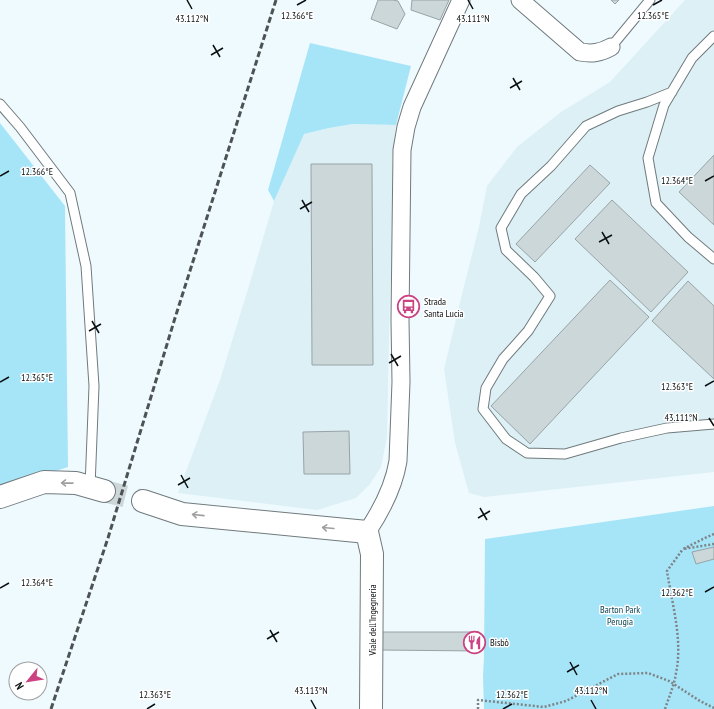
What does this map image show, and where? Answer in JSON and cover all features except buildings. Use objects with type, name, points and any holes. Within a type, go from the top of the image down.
[{"type":"street","points":[[143,501],[182,514],[366,532],[377,516],[396,472],[398,461],[401,382],[400,320],[402,150],[406,127],[412,107],[461,0]]},
{"type":"street","points":[[520,0],[580,52],[592,54],[604,51],[611,47]]},
{"type":"street","points":[[0,497],[44,482],[76,483],[97,489]]},
{"type":"street","name":"Viale dell'Ingegneria","points":[[366,532],[372,554],[371,709]]},
{"type":"lane","points":[[611,47],[650,0]]},
{"type":"lane","points":[[714,36],[692,58],[664,104],[648,158],[656,203],[688,237],[714,260]]},
{"type":"lane","points":[[672,92],[647,102],[618,110],[586,126],[551,166],[522,194],[501,228],[506,250],[534,277],[550,296],[528,331],[503,359],[486,388],[483,409],[506,439],[527,452],[565,454],[621,438],[667,428],[714,424]]},
{"type":"lane","points":[[0,104],[20,127],[70,194],[86,266],[94,386],[97,489]]},
{"type":"path","points":[[665,709],[677,671],[678,649],[676,622],[667,571],[683,549],[714,534]]},
{"type":"path","points":[[683,549],[714,544]]},
{"type":"path","points":[[478,709],[478,700],[544,707],[566,701],[618,674],[648,673],[674,684],[700,701],[714,708]]},
{"type":"shaded area","points":[[685,0],[714,0],[714,472],[484,497],[469,493],[455,443],[444,369],[479,227],[487,186],[517,147],[561,112],[610,82]]},
{"type":"shaded area","points":[[353,124],[396,125],[392,160],[393,240],[390,290],[387,437],[381,467],[370,484],[356,498],[317,510],[178,493],[220,380],[274,201],[299,143],[304,134]]},
{"type":"green space","points":[[310,43],[411,66],[396,125],[353,124],[304,134],[274,201],[268,190]]},
{"type":"green space","points":[[0,123],[65,206],[68,467],[0,489]]},
{"type":"green space","name":"Barton Park Perugia","points":[[714,506],[714,709],[484,709],[485,539]]},
{"type":"tunnel","points":[[104,491],[143,501]]},
{"type":"railway","points":[[51,709],[108,538],[175,318],[276,0]]},
{"type":"place","name":"Strada Santa Lucia","points":[[408,307]]},
{"type":"place","name":"Bisbò","points":[[475,642]]}]
